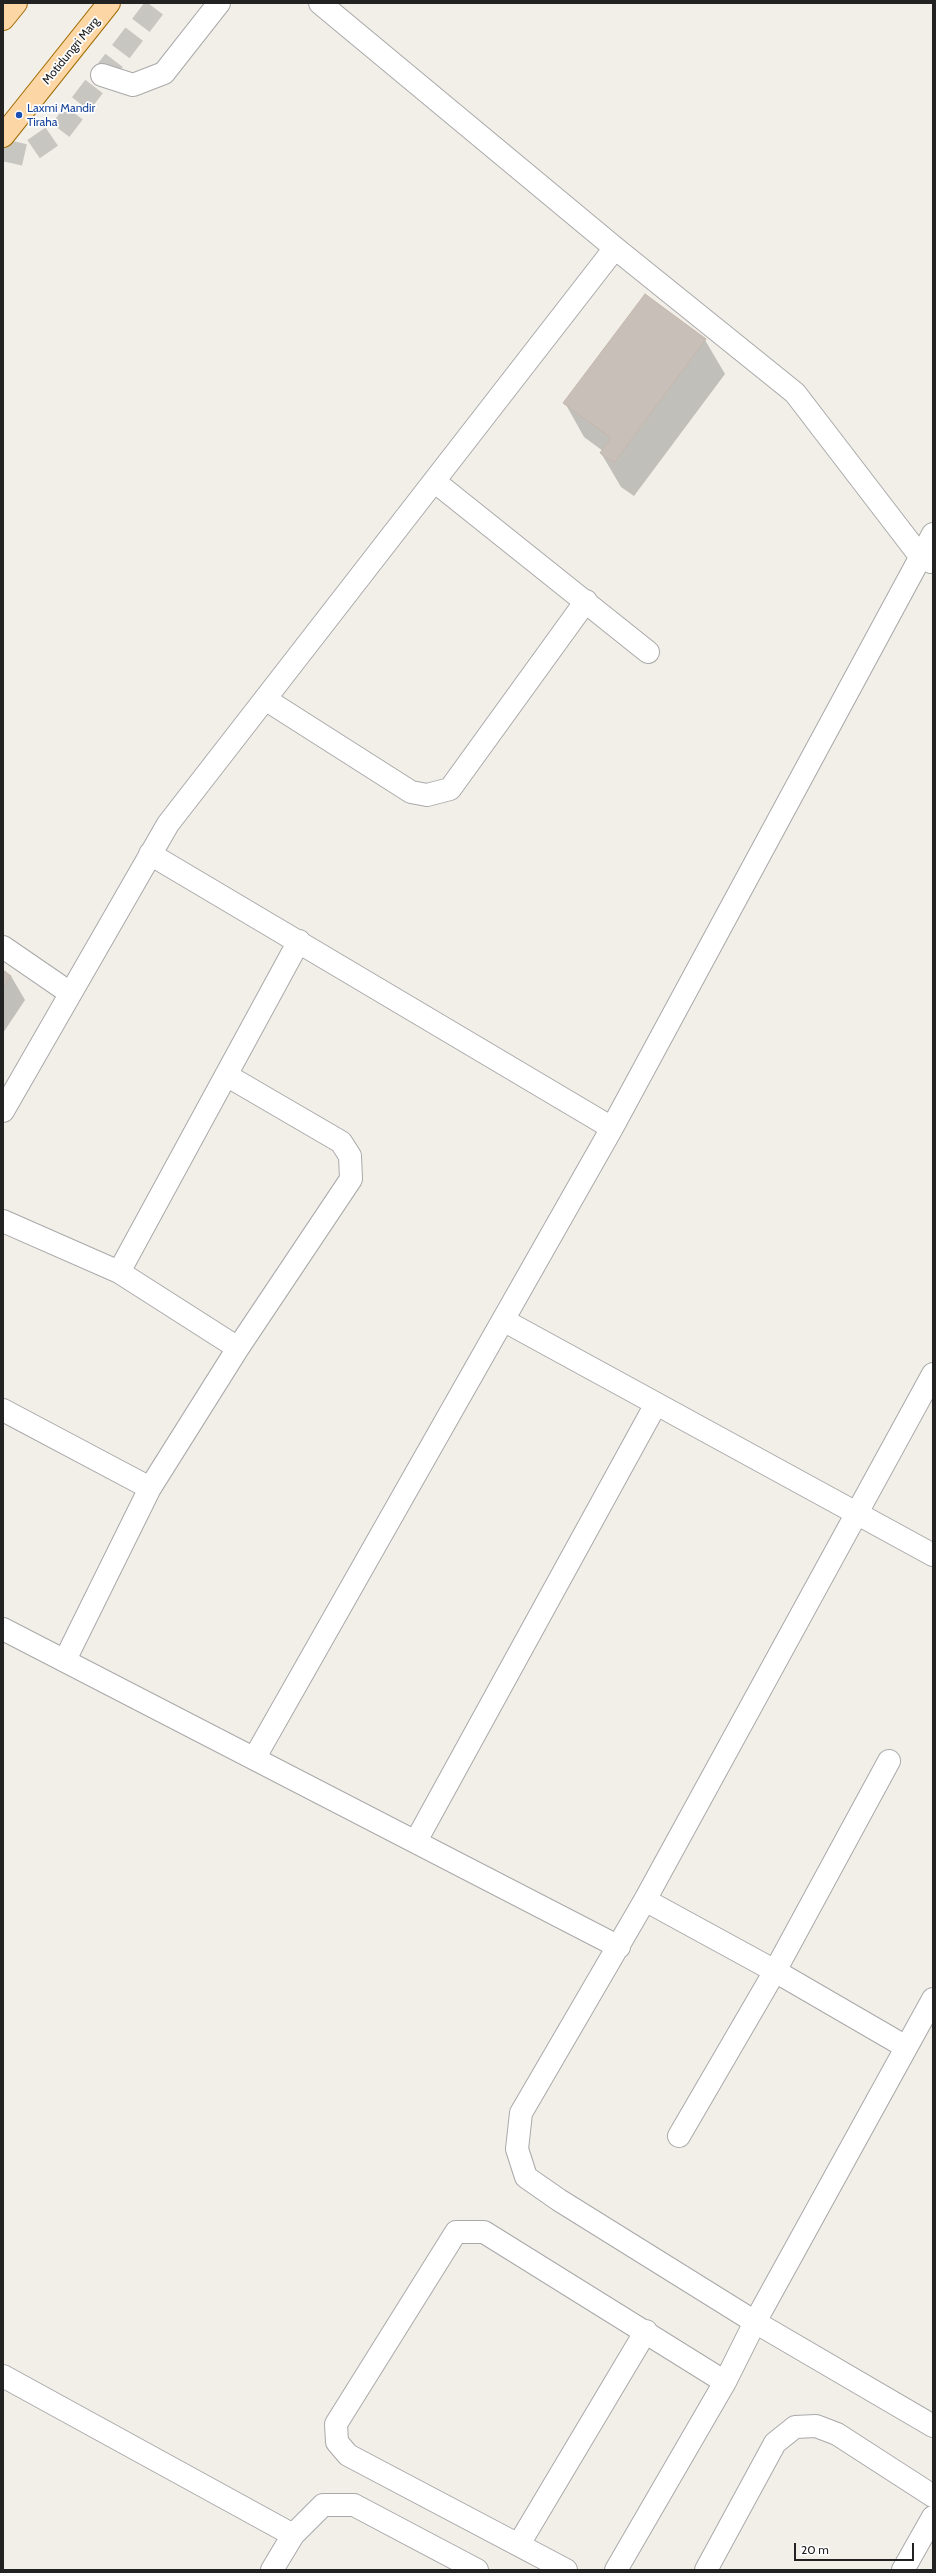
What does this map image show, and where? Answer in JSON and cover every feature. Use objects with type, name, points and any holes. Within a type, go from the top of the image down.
[{"type":"main road","points":[[3,19],[16,3]]},
{"type":"main road","name":"Motidungri Marg","points":[[3,136],[109,3]]},
{"type":"street","points":[[102,75],[132,85],[164,73],[219,3]]},
{"type":"street","points":[[320,3],[615,248],[795,393],[927,559]]},
{"type":"street","points":[[3,1111],[168,824],[615,248]]},
{"type":"street","points":[[434,481],[648,652]]},
{"type":"street","points":[[255,1757],[612,1128],[927,559],[933,534]]},
{"type":"street","points":[[265,699],[411,792],[427,795],[450,789],[586,601]]},
{"type":"street","points":[[150,854],[300,941],[612,1128]]},
{"type":"street","points":[[119,1272],[300,941]]},
{"type":"street","points":[[3,947],[70,993]]},
{"type":"street","points":[[65,1660],[150,1488],[238,1348],[351,1179],[350,1156],[341,1142],[226,1075]]},
{"type":"street","points":[[3,1221],[119,1272],[238,1348]]},
{"type":"street","points":[[503,1320],[933,1555]]},
{"type":"street","points":[[933,1374],[858,1515],[646,1900],[521,2113],[517,2149],[526,2177],[754,2322],[933,2426]]},
{"type":"street","points":[[416,1841],[656,1404]]},
{"type":"street","points":[[3,1410],[150,1488]]},
{"type":"street","points":[[3,1629],[255,1757],[619,1947]]},
{"type":"street","points":[[679,2136],[775,1971],[889,1761]]},
{"type":"street","points":[[646,1900],[775,1971],[906,2047]]},
{"type":"street","points":[[616,2570],[725,2382],[754,2322],[933,1999]]},
{"type":"street","points":[[566,2570],[348,2455],[337,2442],[336,2424],[456,2232],[484,2232],[725,2382]]},
{"type":"street","points":[[519,2544],[646,2332]]},
{"type":"street","points":[[3,2376],[294,2535]]},
{"type":"street","points":[[706,2570],[775,2443],[795,2427],[816,2426],[837,2434],[933,2496]]},
{"type":"street","points":[[280,2567],[294,2535],[323,2505],[354,2504],[476,2570]]},
{"type":"street","points":[[903,2570],[933,2517]]},
{"type":"building","points":[[645,294],[706,339],[614,463],[600,453],[611,438],[563,403]]},
{"type":"building","points":[[3,970],[11,976],[3,989]]},
{"type":"tunnel","points":[[3,150],[25,155],[60,131],[158,3]]},
{"type":"place","name":"Laxmi Mandir Tiraha","points":[[19,115]]}]
